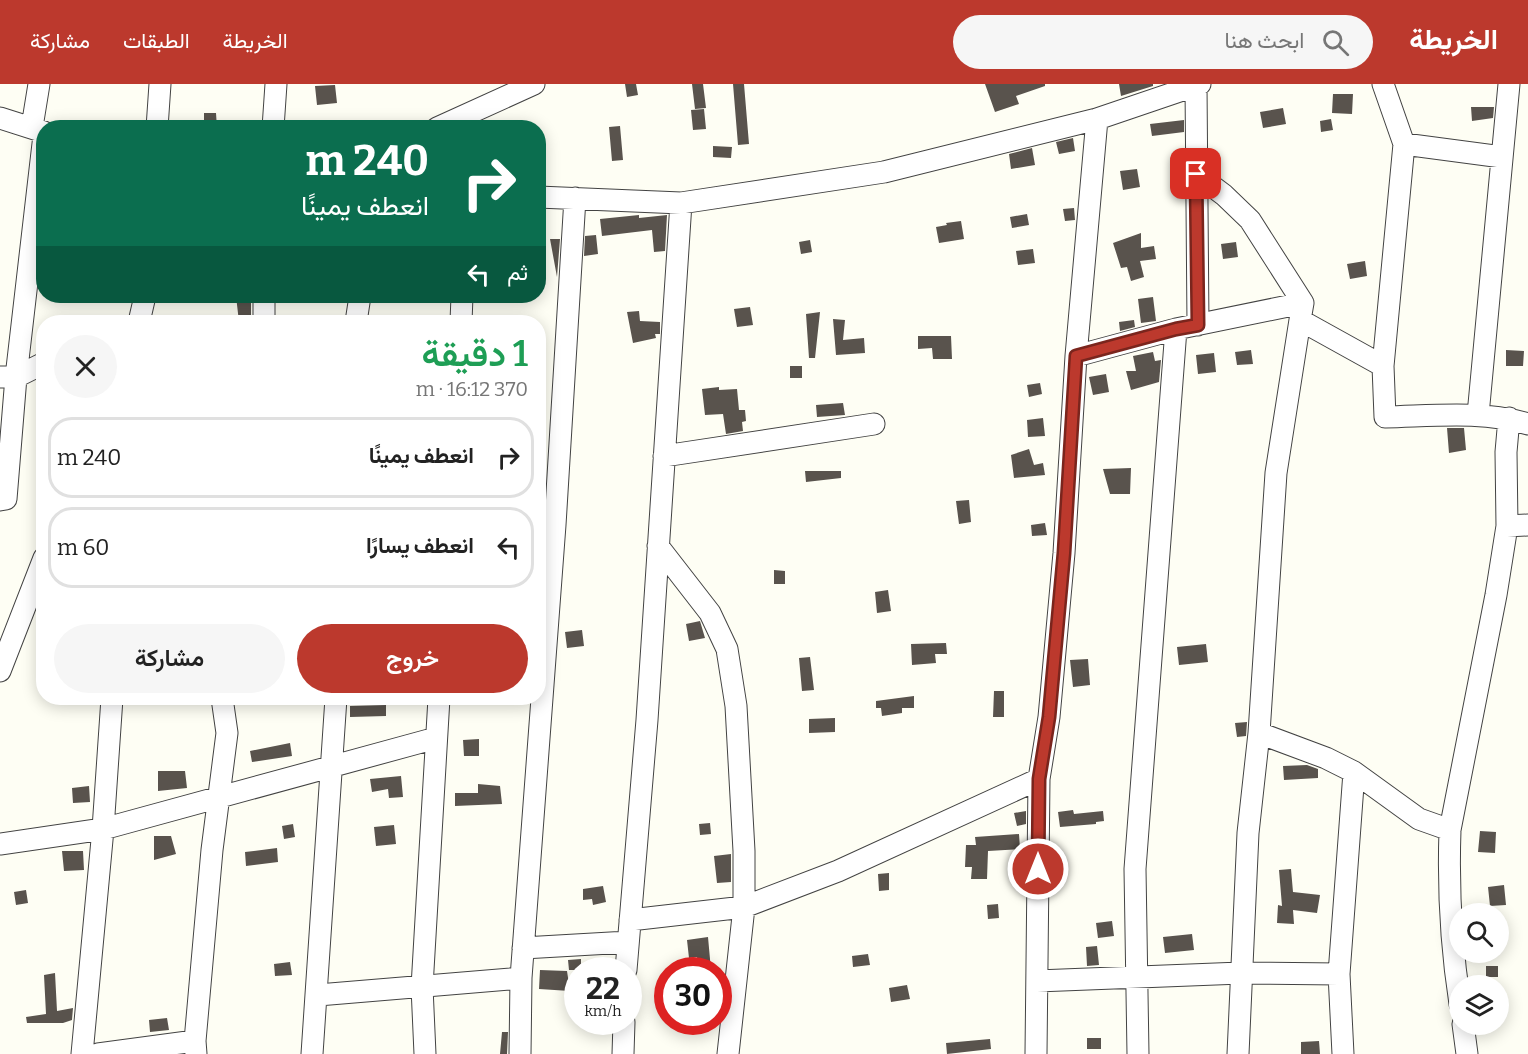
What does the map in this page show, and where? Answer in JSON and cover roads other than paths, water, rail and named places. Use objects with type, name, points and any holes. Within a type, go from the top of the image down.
[{"type":"street","points":[[39,84],[40,120]]},
{"type":"street","points":[[158,120],[160,84]]},
{"type":"street","points":[[274,120],[276,84]]},
{"type":"street","points":[[451,120],[500,92],[534,84]]},
{"type":"street","points":[[1383,84],[1404,144],[1383,366],[1385,417],[1478,415],[1519,421],[1506,452],[1507,526],[1496,596],[1449,830],[1448,882],[1455,975]]},
{"type":"street","points":[[1478,415],[1509,84]]},
{"type":"street","points":[[546,197],[681,203],[884,172],[1097,119],[1198,85],[1196,174],[1198,325]]},
{"type":"street","points":[[0,118],[36,130]]},
{"type":"street","points":[[1036,1054],[1039,779],[1049,717],[1064,553],[1076,356],[1097,119]]},
{"type":"street","points":[[1404,144],[1502,157]]},
{"type":"street","points":[[0,500],[6,499],[8,377],[36,162]]},
{"type":"street","points":[[1196,174],[1224,195],[1250,220],[1301,312],[1383,366]]},
{"type":"street","points":[[546,644],[574,198]]},
{"type":"street","points":[[627,957],[647,720],[681,203]]},
{"type":"street","points":[[1076,356],[1176,329],[1301,312]]},
{"type":"street","points":[[1238,1054],[1248,833],[1259,734],[1276,473],[1301,312]]},
{"type":"street","points":[[1138,1054],[1135,869],[1176,329]]},
{"type":"street","points":[[8,377],[36,366]]},
{"type":"street","points":[[664,456],[874,424]]},
{"type":"street","points":[[1507,526],[1528,525]]},
{"type":"street","points":[[658,546],[710,614],[727,649],[736,706],[744,851],[744,907],[728,1054]]},
{"type":"street","points":[[0,671],[36,579]]},
{"type":"street","points":[[82,1054],[103,829],[112,705]]},
{"type":"street","points":[[98,1054],[195,1047],[212,850],[226,734],[223,705]]},
{"type":"street","points":[[312,1054],[318,995],[336,705]]},
{"type":"street","points":[[425,1054],[422,987],[438,705]]},
{"type":"street","points":[[520,1054],[521,978],[541,705]]},
{"type":"street","points":[[1259,734],[1354,772],[1419,819],[1449,830]]},
{"type":"street","points":[[0,844],[103,829],[436,738]]},
{"type":"street","points":[[1343,1054],[1339,974],[1354,772]]},
{"type":"street","points":[[630,920],[744,907],[838,871],[1039,779]]},
{"type":"street","points":[[523,948],[628,942]]},
{"type":"street","points":[[1037,981],[1241,973],[1339,974]]},
{"type":"street","points":[[318,995],[521,978]]},
{"type":"street","points":[[623,1054],[624,1035]]},
{"type":"street","points":[[1464,1035],[1467,1054]]}]
